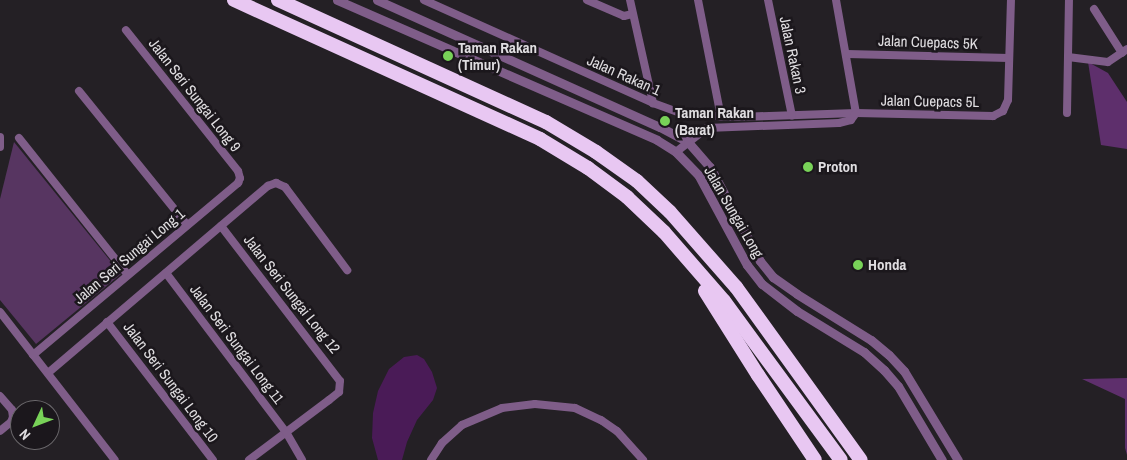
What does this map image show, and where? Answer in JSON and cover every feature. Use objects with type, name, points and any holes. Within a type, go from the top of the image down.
[{"type":"highway","points":[[234,0],[540,139],[588,168],[627,197],[664,232],[724,301],[841,460]]},
{"type":"highway","points":[[278,0],[546,122],[596,152],[637,182],[676,218],[736,287],[861,460]]},
{"type":"highway","points":[[664,232],[715,305],[758,376],[815,460]]},
{"type":"street","name":"Jalan Sungai Long","points":[[337,0],[352,3],[656,140],[676,152],[699,176],[747,265],[762,284],[797,311],[864,352],[884,370],[898,386],[942,460]]},
{"type":"street","name":"Jalan Sungai Long","points":[[377,0],[666,129],[688,142],[710,168],[760,261],[773,276],[797,294],[871,340],[904,371],[958,460]]},
{"type":"street","name":"Jalan Rakan 1","points":[[424,0],[653,103],[686,115],[721,117],[856,113]]},
{"type":"street","points":[[587,0],[624,16],[632,14]]},
{"type":"street","points":[[630,0],[653,103]]},
{"type":"street","points":[[698,0],[721,117]]},
{"type":"street","name":"Jalan Rakan 3","points":[[768,0],[792,116]]},
{"type":"street","points":[[676,152],[707,128],[839,123],[851,120],[856,113],[836,0]]},
{"type":"street","points":[[1009,58],[1011,0]]},
{"type":"street","points":[[1067,113],[1069,0]]},
{"type":"street","points":[[1068,57],[1108,62],[1124,51],[1094,9]]},
{"type":"street","name":"Jalan Seri Sungai Long 9","points":[[126,30],[238,171],[240,178]]},
{"type":"street","name":"Jalan Cuepacs 5K","points":[[847,54],[1009,58]]},
{"type":"street","name":"Jalan Cuepacs 5L","points":[[856,113],[994,116],[1003,111],[1008,100],[1009,58]]},
{"type":"street","points":[[79,91],[187,225]]},
{"type":"street","points":[[0,137],[0,147]]},
{"type":"street","points":[[19,138],[128,274]]},
{"type":"street","name":"Jalan Seri Sungai Long 1","points":[[33,355],[238,183],[240,178]]},
{"type":"street","points":[[48,373],[268,186],[276,183],[285,187],[347,270]]},
{"type":"street","name":"Jalan Seri Sungai Long 12","points":[[221,226],[340,381],[339,392],[286,432]]},
{"type":"street","name":"Jalan Seri Sungai Long 11","points":[[166,273],[286,432],[302,460]]},
{"type":"street","points":[[0,312],[115,460]]},
{"type":"street","name":"Jalan Seri Sungai Long 10","points":[[107,322],[213,460]]},
{"type":"street","points":[[0,396],[12,410],[13,417],[11,422],[0,431]]},
{"type":"street","points":[[431,460],[442,443],[462,425],[502,408],[535,404],[575,408],[606,422],[627,441],[643,460]]},
{"type":"street","points":[[249,460],[286,432]]},
{"type":"shaded area","points":[[1088,62],[1108,73],[1127,102],[1127,149],[1101,145]]},
{"type":"shaded area","points":[[14,142],[121,274],[36,344],[0,300],[0,199]]},
{"type":"shaded area","points":[[417,355],[424,359],[432,372],[437,388],[433,400],[417,420],[407,442],[402,460],[378,460],[372,438],[373,413],[378,391],[389,369],[404,357]]},
{"type":"shaded area","points":[[1127,378],[1127,455],[1125,448],[1125,399],[1082,379]]},
{"type":"place","name":"Taman Rakan (Timur)","points":[[448,56]]},
{"type":"place","name":"Taman Rakan (Barat)","points":[[665,121]]},
{"type":"place","name":"Proton","points":[[808,167]]},
{"type":"place","name":"Honda","points":[[858,265]]}]
